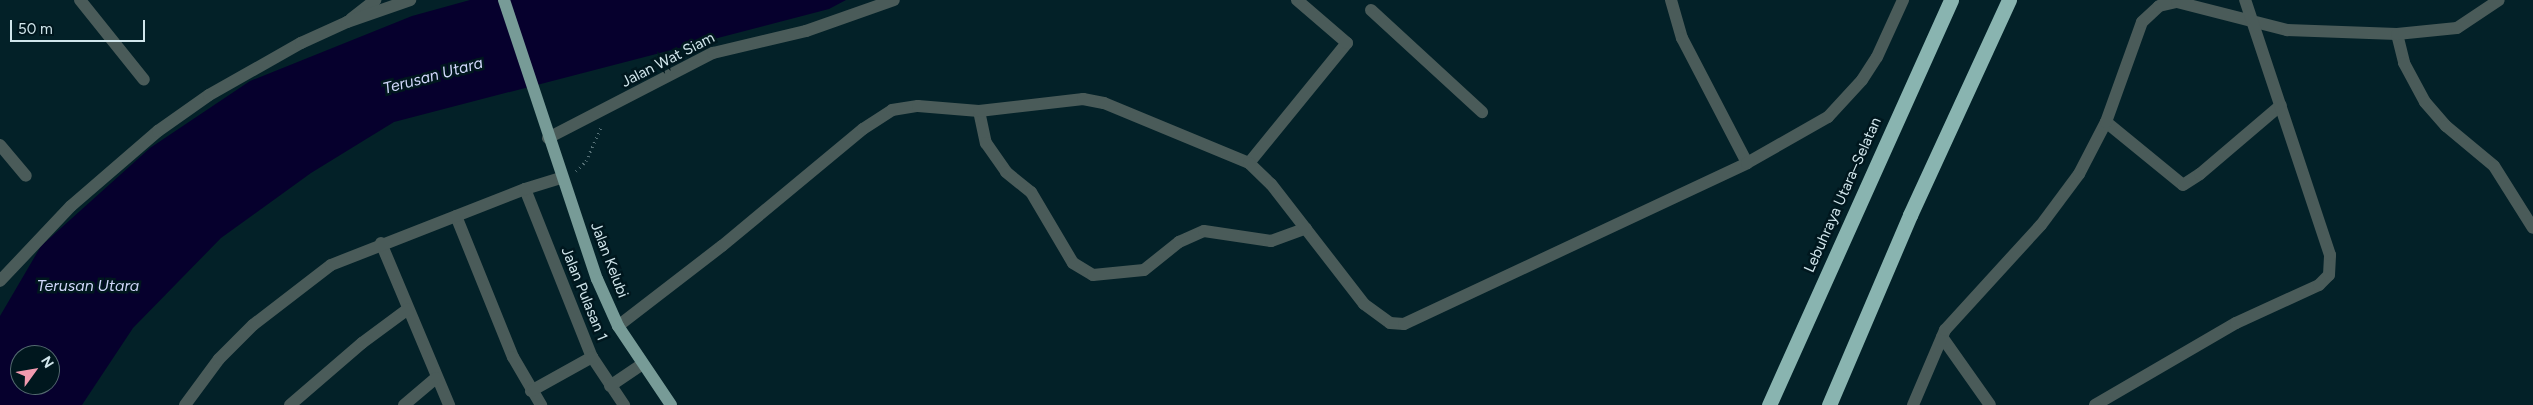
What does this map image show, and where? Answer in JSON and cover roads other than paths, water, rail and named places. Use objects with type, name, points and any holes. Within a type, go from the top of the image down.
[{"type":"highway","name":"Lebuhraya Utara–Selatan","points":[[1769,405],[1951,0]]},
{"type":"highway","points":[[1829,405],[1910,215],[2009,0]]},
{"type":"main road","name":"Jalan Kelubi","points":[[504,0],[540,114],[597,279],[618,326],[641,365],[671,405]]},
{"type":"street","points":[[80,0],[144,80]]},
{"type":"street","points":[[347,22],[375,0]]},
{"type":"street","points":[[0,281],[71,206],[158,131],[239,76],[347,22],[410,0]]},
{"type":"street","name":"Jalan Wat Siam","points":[[548,138],[719,51],[806,31],[894,0]]},
{"type":"street","points":[[1249,163],[1348,43],[1298,0]]},
{"type":"street","points":[[1671,0],[1682,38],[1747,163]]},
{"type":"street","points":[[618,326],[722,246],[863,129],[892,110],[918,106],[979,111],[1092,100],[1249,163],[1271,184],[1351,289],[1376,316],[1390,323],[1404,324],[1438,310],[1794,139],[1842,104],[1877,57],[1903,0]]},
{"type":"street","points":[[2094,405],[2236,323],[2319,285],[2329,275],[2330,255],[2245,0]]},
{"type":"street","points":[[1913,405],[1942,337],[1953,320],[2055,209],[2079,174],[2106,122],[2142,22],[2159,6],[2177,2],[2252,19],[2267,27],[2287,30],[2397,34],[2457,28],[2499,0]]},
{"type":"street","points":[[1371,10],[1482,112]]},
{"type":"street","points":[[2397,34],[2406,68],[2426,102],[2446,126],[2494,166],[2533,228]]},
{"type":"street","points":[[2106,122],[2136,145],[2172,180],[2183,184],[2281,105]]},
{"type":"street","points":[[979,111],[986,143],[1006,172],[1031,192],[1073,263],[1093,275],[1144,270],[1179,242],[1204,231],[1271,241],[1306,228]]},
{"type":"street","points":[[0,145],[26,176]]},
{"type":"street","points":[[185,405],[219,359],[253,325],[331,265],[381,243],[525,189],[562,178]]},
{"type":"street","name":"Jalan Pulasan 1","points":[[525,189],[592,357],[624,405]]},
{"type":"street","points":[[456,216],[513,357],[531,391],[541,405]]},
{"type":"street","points":[[381,243],[436,378],[449,405]]},
{"type":"street","points":[[290,405],[362,343],[408,309]]},
{"type":"street","points":[[1942,337],[1990,405]]},
{"type":"street","points":[[531,391],[592,357]]},
{"type":"street","points":[[610,386],[641,365]]},
{"type":"street","points":[[404,405],[436,378]]},
{"type":"water","name":"Terusan Utara","points":[[470,0],[846,0],[829,9],[394,122],[311,173],[221,238],[133,328],[82,405],[0,405],[0,316],[41,246],[150,148],[250,81],[412,16]]}]
